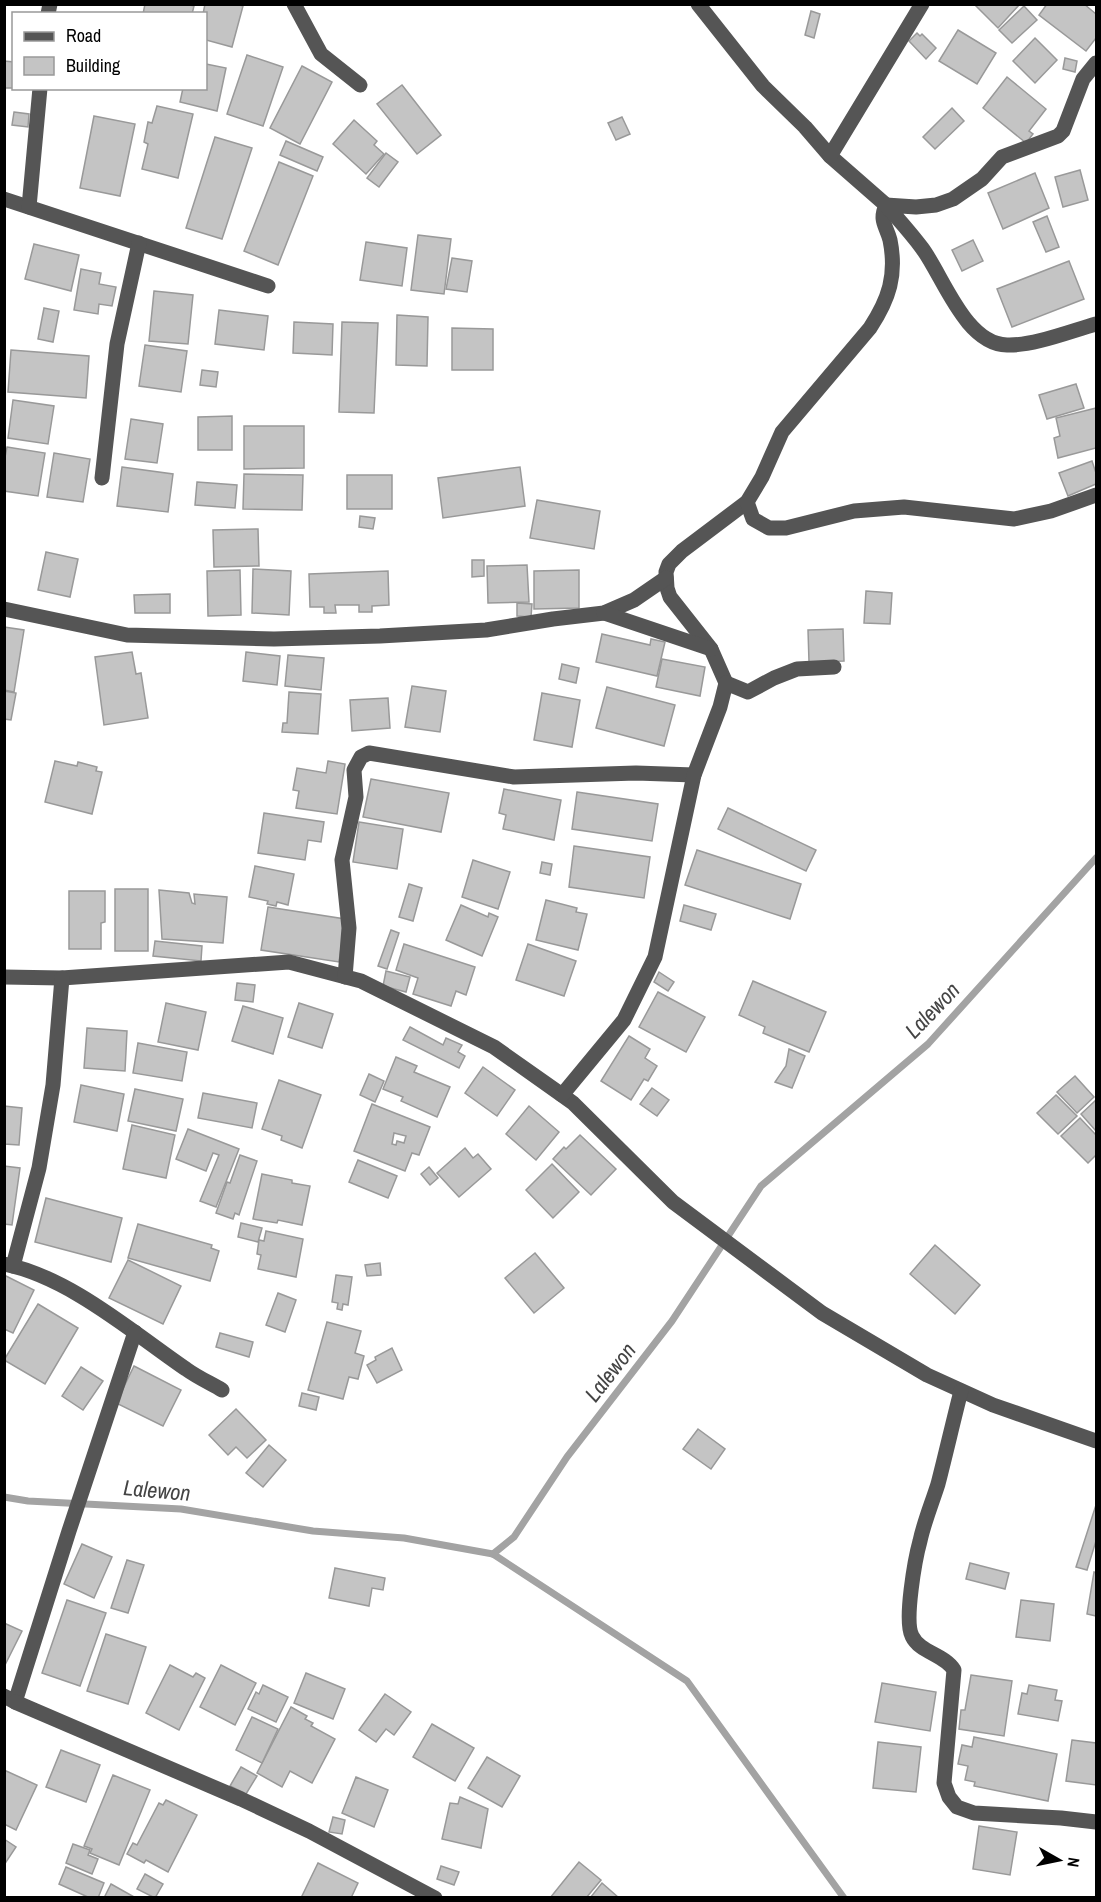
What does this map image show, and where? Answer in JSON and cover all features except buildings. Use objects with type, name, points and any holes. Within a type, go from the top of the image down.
[{"type":"street","points":[[294,4],[321,54],[360,85]]},
{"type":"street","points":[[698,4],[763,86],[806,127],[830,156],[886,205],[922,248],[958,309],[973,328],[986,339],[1005,345],[1025,344],[1096,324]]},
{"type":"street","points":[[830,156],[922,4]]},
{"type":"street","points":[[886,205],[926,206],[953,199],[982,179],[1002,157],[1058,136],[1063,131],[1083,79],[1096,63]]},
{"type":"street","points":[[29,207],[40,90]]},
{"type":"street","points":[[4,199],[268,286]]},
{"type":"street","points":[[562,1095],[624,1020],[655,957],[694,775],[720,707],[726,683],[711,649],[670,597],[666,572],[669,564],[682,551],[747,502],[762,477],[782,432],[879,315],[889,294],[893,277],[889,238],[882,217],[886,205]]},
{"type":"street","points":[[102,478],[117,344],[139,243]]},
{"type":"street","points":[[747,502],[753,519],[769,528],[786,528],[854,511],[904,507],[1014,519],[1051,512],[1096,495]]},
{"type":"street","points":[[4,609],[127,635],[274,639],[486,630],[604,613],[634,600],[666,578]]},
{"type":"street","points":[[604,613],[711,649]]},
{"type":"street","points":[[726,683],[748,692],[797,669],[834,667]]},
{"type":"street","points":[[345,976],[349,928],[342,860],[356,797],[354,770],[361,757],[369,753],[514,777],[636,773],[694,775]]},
{"type":"street","points":[[4,977],[62,978],[289,962],[362,981],[494,1047],[562,1095],[573,1103],[673,1202],[822,1313],[927,1375],[961,1391],[993,1405],[1096,1441]]},
{"type":"street","points":[[62,978],[53,1085],[39,1168],[9,1265],[26,1269],[61,1285],[135,1332],[188,1371],[222,1390]]},
{"type":"street","points":[[135,1332],[10,1699],[241,1798],[309,1831],[435,1898]]},
{"type":"street","points":[[961,1391],[938,1485],[920,1540],[909,1629],[916,1643],[949,1663],[954,1670],[944,1783],[949,1797],[957,1807],[974,1813],[1096,1822]]},
{"type":"waterway","name":"Lalewon","points":[[493,1554],[514,1537],[567,1457],[672,1321],[761,1186],[928,1044],[1096,858]]},
{"type":"waterway","name":"Lalewon","points":[[4,1497],[28,1501],[181,1509],[313,1531],[404,1538],[493,1554],[687,1681],[844,1898]]}]
